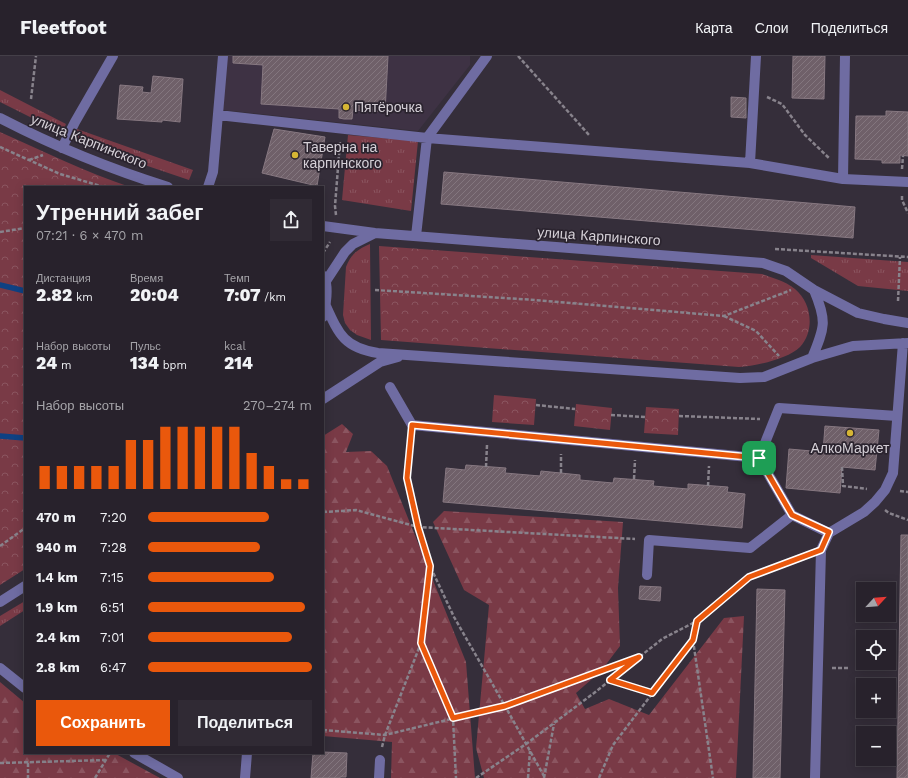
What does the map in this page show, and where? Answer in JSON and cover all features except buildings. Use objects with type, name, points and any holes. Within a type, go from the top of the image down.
[{"type":"street","points":[[62,148],[113,56]]},
{"type":"street","points":[[208,186],[213,172],[223,56]]},
{"type":"street","points":[[416,236],[427,138],[487,56]]},
{"type":"street","points":[[750,162],[756,56]]},
{"type":"street","points":[[843,175],[845,56]]},
{"type":"street","points":[[218,115],[427,138],[750,162],[905,182]]},
{"type":"street","name":"улица Карпинского","points":[[0,118],[62,148],[112,168],[165,186]]},
{"type":"street","name":"улица Карпинского","points":[[324,226],[375,233],[763,263],[786,271],[810,287],[858,313],[884,320],[908,323]]},
{"type":"street","points":[[324,313],[326,306],[325,277],[353,244],[375,233]]},
{"type":"street","points":[[810,287],[821,308],[823,325],[820,340],[812,358]]},
{"type":"street","points":[[326,306],[344,339],[356,348],[368,352],[401,356],[740,378],[764,377],[812,358],[853,346],[906,343],[893,473],[885,490],[875,502],[864,512],[829,532],[821,550],[815,778]]},
{"type":"street","points":[[324,398],[380,362],[401,356]]},
{"type":"street","points":[[390,387],[412,425],[759,458]]},
{"type":"street","points":[[759,458],[779,408],[898,416]]},
{"type":"street","points":[[759,458],[792,515],[829,532]]},
{"type":"street","points":[[647,575],[649,540],[750,548],[792,515]]},
{"type":"street","points":[[0,602],[24,587]]},
{"type":"street","points":[[0,668],[24,687]]},
{"type":"street","points":[[136,754],[178,778]]},
{"type":"street","points":[[246,778],[247,754]]},
{"type":"street","points":[[379,778],[380,760]]},
{"type":"path","points":[[31,99],[36,56]]},
{"type":"path","points":[[518,56],[605,152]]},
{"type":"path","points":[[754,91],[782,104],[805,135],[843,175]]},
{"type":"path","points":[[335,206],[342,129]]},
{"type":"path","points":[[0,148],[60,174],[101,186]]},
{"type":"path","points":[[905,182],[902,200],[908,213]]},
{"type":"path","points":[[0,232],[24,228]]},
{"type":"path","points":[[775,249],[908,257]]},
{"type":"path","points":[[898,301],[900,257]]},
{"type":"path","points":[[724,316],[810,287]]},
{"type":"path","points":[[375,290],[535,300],[724,316],[756,331],[789,367]]},
{"type":"path","points":[[536,404],[575,408]]},
{"type":"path","points":[[611,415],[645,417]]},
{"type":"path","points":[[679,416],[774,419]]},
{"type":"path","points":[[412,425],[407,478],[418,527],[430,566],[454,617],[544,778]]},
{"type":"path","points":[[486,467],[487,432]]},
{"type":"path","points":[[561,473],[562,439]]},
{"type":"path","points":[[634,479],[635,446]]},
{"type":"path","points":[[708,486],[709,453]]},
{"type":"path","points":[[842,467],[843,486]]},
{"type":"path","points":[[875,502],[889,513],[908,520]]},
{"type":"path","points":[[324,512],[356,510],[418,527],[649,540]]},
{"type":"path","points":[[0,546],[24,529]]},
{"type":"path","points":[[476,778],[526,744],[662,639],[697,621],[749,577],[821,550]]},
{"type":"path","points":[[380,760],[385,735],[421,643],[430,566]]},
{"type":"path","points":[[697,621],[693,640],[713,778]]},
{"type":"path","points":[[599,778],[613,745],[693,640]]},
{"type":"path","points":[[421,643],[453,718],[456,778]]},
{"type":"path","points":[[324,730],[385,735],[505,706],[639,657]]},
{"type":"path","points":[[610,680],[652,693]]},
{"type":"path","points":[[544,778],[554,723]]},
{"type":"path","points":[[528,778],[530,751]]},
{"type":"path","points":[[95,778],[109,754]]},
{"type":"path","points":[[0,763],[106,760]]},
{"type":"path","points":[[28,762],[28,778]]},
{"type":"shaded area","points":[[226,56],[470,56],[470,65],[418,131],[223,110]]},
{"type":"green space","points":[[0,90],[66,124],[62,133],[0,102]]},
{"type":"green space","points":[[77,129],[193,170],[189,180],[118,156],[73,138]]},
{"type":"green space","points":[[0,132],[80,168],[127,186],[24,186],[24,570],[0,585]]},
{"type":"green space","points":[[348,135],[418,141],[411,211],[342,200]]},
{"type":"green space","points":[[370,244],[371,340],[357,335],[350,330],[345,323],[343,315],[346,267],[355,252]]},
{"type":"green space","points":[[379,246],[762,274],[787,284],[801,295],[810,317],[808,333],[800,347],[788,355],[771,361],[739,367],[381,340]]},
{"type":"green space","points":[[811,255],[908,262],[908,291],[858,286],[811,258]]},
{"type":"green space","points":[[494,395],[536,399],[534,425],[492,422]]},
{"type":"green space","points":[[576,404],[612,408],[610,430],[574,426]]},
{"type":"green space","points":[[646,407],[679,409],[678,435],[644,433]]},
{"type":"green space","points":[[342,424],[353,434],[346,452],[371,451],[387,466],[466,662],[475,778],[391,778],[392,742],[324,736],[324,435]]},
{"type":"green space","points":[[444,511],[623,522],[618,588],[620,646],[601,671],[576,693],[585,709],[609,699],[649,715],[724,618],[744,616],[736,778],[484,778],[476,748],[489,605],[464,590],[433,522]]},
{"type":"green space","points":[[24,602],[24,611],[0,626],[0,616]]},
{"type":"green space","points":[[0,682],[24,702],[24,754],[116,754],[160,778],[0,778]]},
{"type":"waterway","points":[[0,285],[24,291]]},
{"type":"waterway","points":[[0,436],[24,438]]},
{"type":"place","name":"Пятёрочка","points":[[346,107]]},
{"type":"place","name":"Таверна на карпинского","points":[[295,155]]},
{"type":"place","name":"АлкоМаркет","points":[[850,433]]},
{"type":"route","points":[[412,425],[759,458],[792,515],[829,532],[821,550],[749,577],[697,621],[693,640],[652,693],[610,680],[639,657],[505,706],[453,718],[421,643],[430,566],[418,527],[407,478],[412,425]]}]
